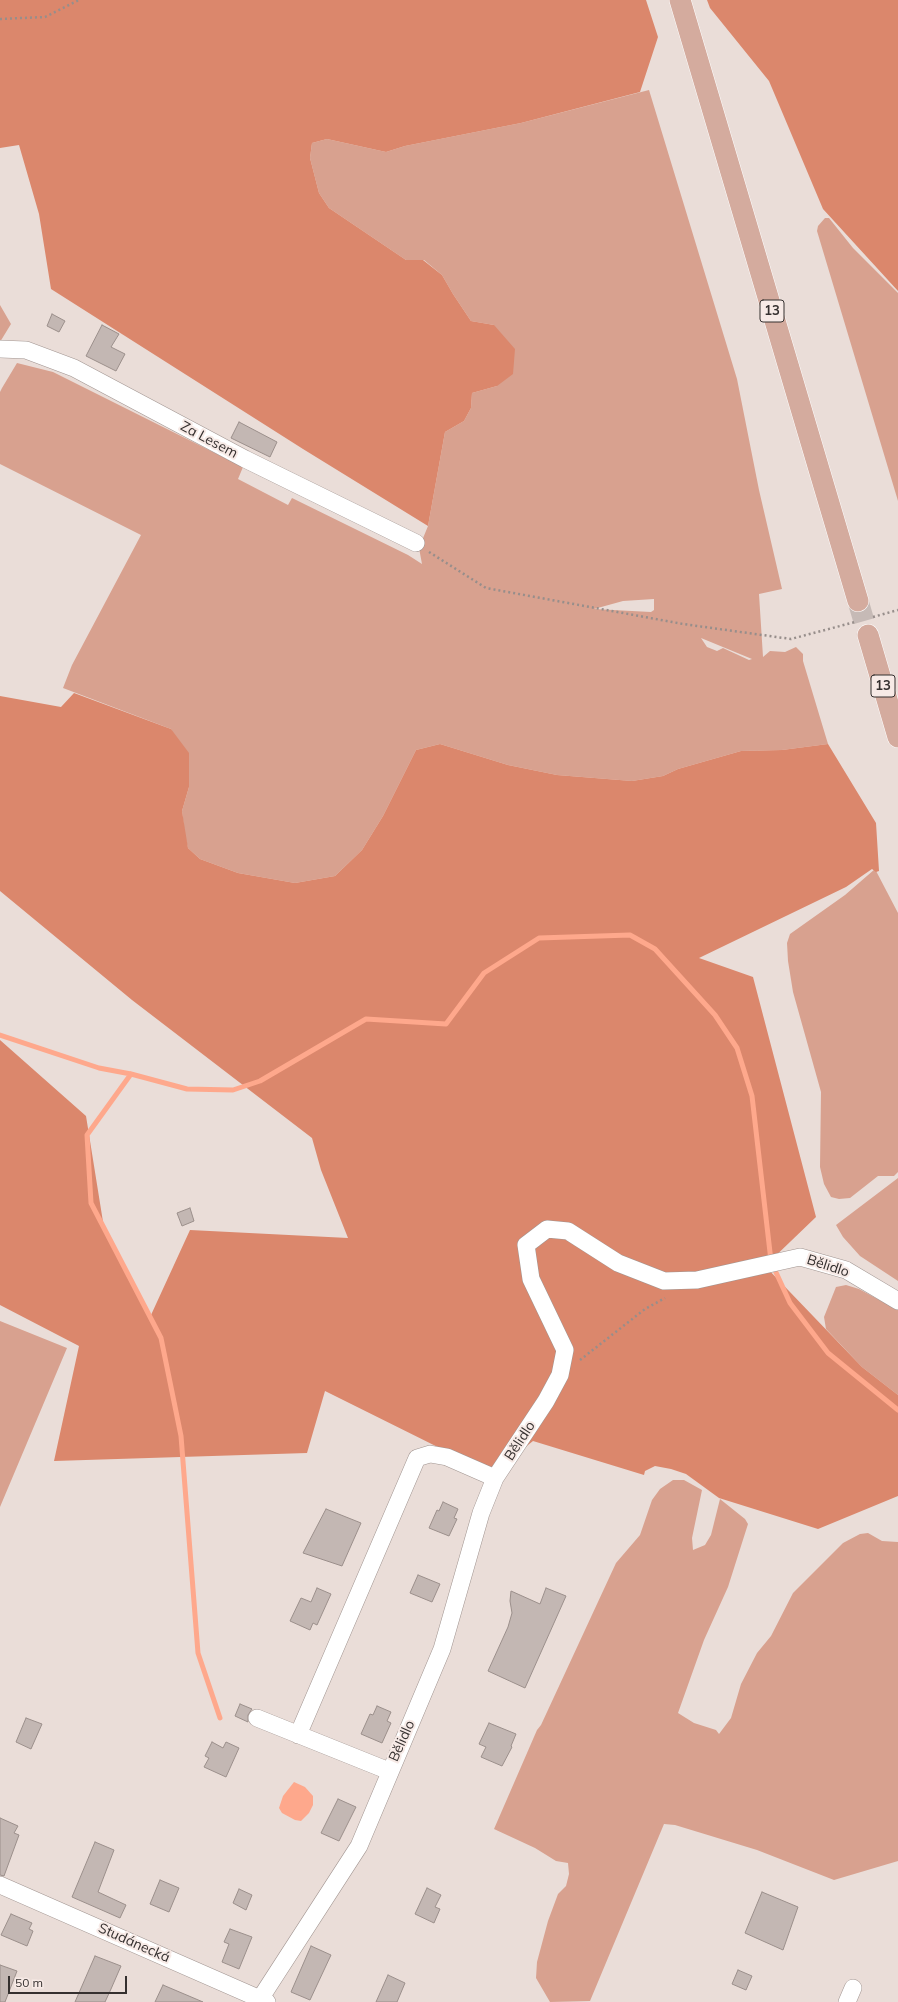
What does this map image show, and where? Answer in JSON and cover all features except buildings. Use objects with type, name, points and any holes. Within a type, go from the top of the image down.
[{"type":"main road","name":"13","points":[[680,0],[898,737]]},
{"type":"street","name":"Za Lesem","points":[[0,349],[26,350],[74,368],[245,458],[416,543]]},
{"type":"street","name":"Bělidlo","points":[[261,2001],[359,1846],[389,1771],[442,1649],[481,1513],[495,1478],[546,1401],[560,1375],[565,1350],[531,1279],[526,1245],[546,1229],[568,1231],[618,1263],[664,1281],[697,1280],[800,1257],[846,1270],[898,1301]]},
{"type":"street","points":[[298,1735],[417,1458],[430,1454],[447,1457],[495,1478]]},
{"type":"street","points":[[257,1718],[389,1771]]},
{"type":"street","name":"Studánecká","points":[[0,1885],[261,2001]]},
{"type":"path","points":[[0,19],[45,17],[80,0]]},
{"type":"path","points":[[416,543],[486,588],[684,624],[791,639],[898,610]]},
{"type":"path","points":[[560,1375],[646,1309],[671,1295]]},
{"type":"shaded area","points":[[0,0],[646,0],[658,37],[640,92],[521,123],[405,146],[386,152],[327,139],[312,143],[310,158],[319,193],[329,208],[406,260],[423,260],[442,275],[471,321],[494,325],[515,349],[513,374],[497,386],[472,393],[471,408],[464,421],[445,432],[428,526],[303,449],[51,289],[39,214],[19,145],[0,148]]},
{"type":"shaded area","points":[[707,0],[898,0],[898,291],[823,209],[769,81],[710,8]]},
{"type":"shaded area","points":[[649,90],[737,379],[759,490],[782,589],[759,594],[763,657],[770,651],[785,652],[796,647],[803,654],[803,661],[828,744],[782,750],[741,751],[678,769],[663,776],[632,781],[557,775],[508,765],[440,744],[416,750],[383,816],[362,850],[335,876],[295,883],[238,873],[200,859],[188,848],[185,836],[182,811],[189,787],[171,729],[63,688],[72,665],[141,535],[0,464],[0,392],[17,363],[53,372],[243,467],[238,479],[288,505],[292,498],[408,555],[422,564],[419,548],[428,526],[445,432],[464,421],[471,408],[472,393],[497,386],[494,325],[471,321],[442,275],[424,260],[406,260],[329,208],[319,193],[310,158],[312,143],[327,139],[386,152],[405,146],[521,123]],"holes":[[[654,599],[654,610],[651,612],[594,609],[623,601]],[[701,638],[752,659],[749,660],[723,648],[717,651],[707,647]]]},
{"type":"shaded area","points":[[825,218],[829,218],[853,248],[898,293],[898,501],[817,231],[818,226]]},
{"type":"shaded area","points":[[0,305],[11,324],[0,342]]},
{"type":"shaded area","points":[[74,693],[171,729],[189,753],[189,787],[182,811],[188,848],[200,859],[238,873],[295,883],[335,876],[362,850],[383,816],[416,750],[440,744],[508,765],[557,775],[632,781],[663,776],[678,769],[741,751],[782,750],[828,744],[876,823],[879,871],[876,872],[872,869],[846,887],[699,958],[753,977],[816,1217],[765,1266],[862,1367],[898,1395],[898,1496],[818,1529],[719,1498],[686,1474],[671,1469],[655,1466],[645,1471],[644,1475],[533,1441],[492,1474],[325,1391],[307,1453],[54,1461],[79,1346],[0,1305],[0,1040],[86,1116],[104,1228],[151,1315],[190,1230],[348,1238],[321,1170],[312,1138],[132,1000],[0,891],[0,696],[61,707]]},
{"type":"shaded area","points":[[875,869],[898,913],[898,1172],[894,1176],[878,1176],[850,1198],[839,1199],[831,1197],[824,1184],[820,1167],[821,1092],[793,992],[787,943],[790,934],[845,895]]},
{"type":"shaded area","points":[[898,1178],[898,1281],[860,1256],[843,1237],[836,1225]]},
{"type":"shaded area","points":[[846,1285],[859,1289],[898,1310],[898,1395],[862,1367],[826,1329],[824,1317],[836,1287]]},
{"type":"shaded area","points":[[0,1321],[67,1348],[0,1507]]},
{"type":"shaded area","points":[[673,1480],[684,1480],[702,1490],[692,1538],[693,1550],[705,1545],[711,1535],[720,1499],[745,1519],[748,1524],[728,1587],[704,1640],[678,1713],[694,1723],[716,1730],[719,1734],[731,1718],[741,1684],[757,1653],[771,1636],[793,1593],[843,1543],[860,1534],[868,1533],[882,1541],[898,1542],[898,1861],[834,1880],[757,1850],[675,1825],[664,1824],[590,2001],[550,2002],[536,1978],[537,1962],[548,1921],[558,1894],[566,1886],[569,1874],[568,1863],[556,1861],[535,1848],[494,1829],[537,1730],[541,1725],[616,1563],[640,1535],[652,1500],[660,1489]]},
{"type":"shaded area","points":[[294,1782],[305,1787],[313,1796],[313,1805],[309,1813],[301,1821],[295,1820],[282,1813],[279,1808],[283,1796]]},
{"type":"waterway","points":[[0,1035],[99,1068],[131,1074],[187,1089],[233,1090],[260,1081],[366,1019],[446,1024],[484,973],[539,938],[630,935],[655,949],[715,1015],[737,1048],[752,1096],[771,1261]]},
{"type":"waterway","points":[[131,1074],[87,1135],[91,1203],[161,1338],[181,1436],[198,1653],[220,1718]]},
{"type":"waterway","points":[[774,1268],[790,1303],[828,1353],[898,1410]]},
{"type":"tunnel","points":[[858,601],[868,635]]}]
